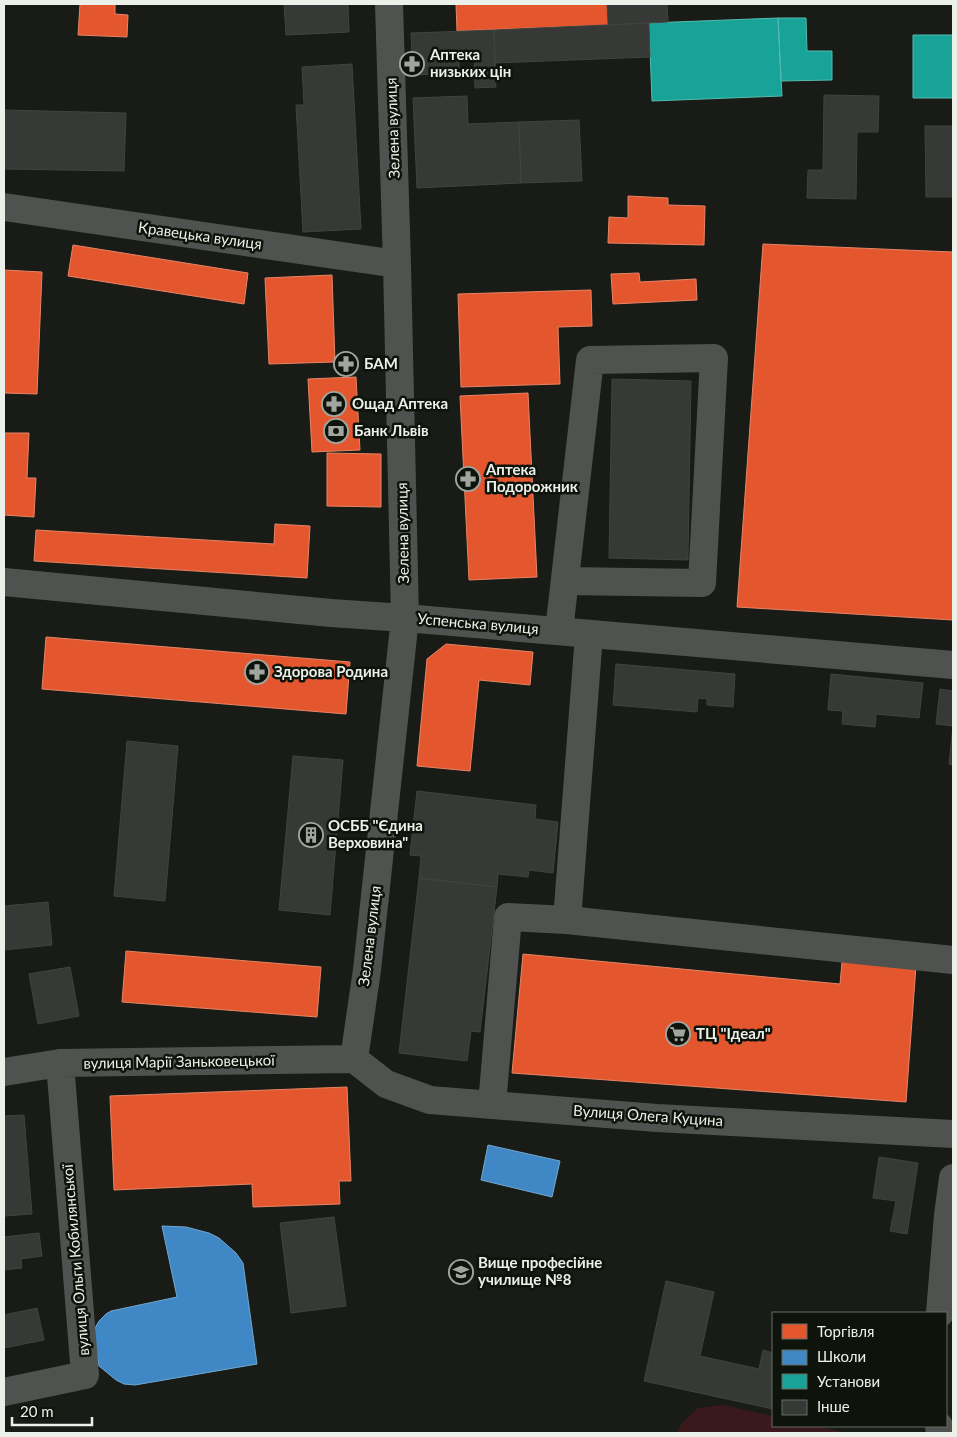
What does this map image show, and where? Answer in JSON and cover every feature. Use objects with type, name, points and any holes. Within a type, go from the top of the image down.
[{"type":"street","name":"Зелена вулиця","points":[[354,1059],[367,970],[405,618],[389,4]]},
{"type":"street","name":"Кравецька вулиця","points":[[4,207],[397,264]]},
{"type":"street","points":[[559,631],[564,581],[590,360],[714,358],[702,583],[564,581]]},
{"type":"street","name":"Успенська вулиця","points":[[4,582],[331,613],[953,665]]},
{"type":"street","points":[[567,920],[589,635]]},
{"type":"street","points":[[492,1105],[508,917],[567,920],[953,960]]},
{"type":"street","name":"вулиця Марії Заньковецької","points":[[4,1072],[60,1063],[354,1059]]},
{"type":"street","name":"Вулиця Олега Куцина","points":[[354,1059],[386,1084],[430,1100],[657,1118],[953,1134]]},
{"type":"street","name":"вулиця Ольги Кобилянської","points":[[4,1392],[85,1375],[60,1063]]},
{"type":"street","points":[[940,1312],[951,1216],[953,1178]]},
{"type":"shaded area","points":[[723,1405],[772,1416],[772,1427],[820,1427],[847,1433],[677,1433],[681,1424],[698,1408]]},
{"type":"building: Торгівля","points":[[80,4],[115,4],[115,14],[128,15],[127,37],[78,35]]},
{"type":"building: Торгівля","points":[[456,4],[607,4],[608,25],[457,31]]},
{"type":"building: Торгівля","points":[[628,196],[668,198],[668,205],[705,206],[704,245],[608,243],[609,217],[628,218]]},
{"type":"building: Торгівля","points":[[763,244],[953,252],[953,620],[737,607]]},
{"type":"building: Торгівля","points":[[73,245],[248,273],[244,304],[68,276]]},
{"type":"building: Торгівля","points":[[4,270],[42,272],[37,394],[4,393]]},
{"type":"building: Торгівля","points":[[639,273],[640,282],[696,279],[697,300],[613,304],[611,274]]},
{"type":"building: Торгівля","points":[[332,275],[335,362],[269,364],[265,278]]},
{"type":"building: Торгівля","points":[[591,290],[592,326],[558,327],[560,384],[461,387],[458,294]]},
{"type":"building: Торгівля","points":[[356,377],[360,450],[312,452],[308,379]]},
{"type":"building: Торгівля","points":[[528,393],[537,577],[469,580],[460,396]]},
{"type":"building: Торгівля","points":[[4,433],[29,433],[27,478],[36,478],[34,517],[4,515]]},
{"type":"building: Торгівля","points":[[327,453],[381,454],[381,507],[327,506]]},
{"type":"building: Торгівля","points":[[275,524],[310,526],[307,578],[34,561],[36,530],[274,544]]},
{"type":"building: Торгівля","points":[[46,637],[350,662],[346,714],[42,689]]},
{"type":"building: Торгівля","points":[[446,644],[533,652],[530,685],[479,680],[470,771],[417,766],[427,659]]},
{"type":"building: Торгівля","points":[[126,951],[321,967],[317,1017],[122,1002]]},
{"type":"building: Торгівля","points":[[523,954],[840,984],[842,962],[916,966],[906,1102],[512,1073]]},
{"type":"building: Торгівля","points":[[347,1087],[351,1181],[339,1181],[340,1204],[253,1207],[252,1184],[114,1190],[110,1096]]},
{"type":"building: Школи","points":[[488,1145],[560,1161],[552,1197],[481,1180]]},
{"type":"building: Школи","points":[[162,1226],[186,1227],[209,1233],[219,1238],[236,1253],[243,1263],[257,1364],[135,1385],[124,1384],[116,1380],[99,1366],[94,1341],[95,1328],[106,1314],[111,1311],[177,1297]]},
{"type":"building: Установи","points":[[778,18],[782,96],[652,101],[649,23]]},
{"type":"building: Установи","points":[[778,18],[806,18],[807,51],[832,51],[832,80],[781,81]]},
{"type":"building: Установи","points":[[913,35],[953,35],[953,98],[913,98]]},
{"type":"building: Інше","points":[[284,4],[348,4],[349,32],[286,35]]},
{"type":"building: Інше","points":[[607,4],[667,4],[668,22],[608,25]]},
{"type":"building: Інше","points":[[649,23],[650,57],[495,63],[494,30]]},
{"type":"building: Інше","points":[[494,30],[496,87],[475,88],[474,57],[459,58],[459,73],[413,75],[411,33]]},
{"type":"building: Інше","points":[[352,64],[361,229],[303,232],[296,105],[304,105],[302,67]]},
{"type":"building: Інше","points":[[824,95],[879,96],[878,132],[857,132],[856,199],[807,198],[808,170],[823,170]]},
{"type":"building: Інше","points":[[467,96],[468,124],[519,122],[521,183],[417,188],[413,98]]},
{"type":"building: Інше","points":[[4,110],[126,113],[124,171],[4,169]]},
{"type":"building: Інше","points":[[579,120],[582,181],[521,183],[519,122]]},
{"type":"building: Інше","points":[[925,126],[953,126],[953,197],[926,197]]},
{"type":"building: Інше","points":[[612,379],[691,381],[688,560],[609,558]]},
{"type":"building: Інше","points":[[616,664],[735,674],[733,707],[707,705],[707,699],[698,698],[697,712],[613,705]]},
{"type":"building: Інше","points":[[831,674],[923,683],[919,718],[876,714],[875,727],[842,724],[843,711],[828,710]]},
{"type":"building: Інше","points":[[940,689],[953,691],[953,726],[936,724]]},
{"type":"building: Інше","points":[[953,726],[953,765],[949,764]]},
{"type":"building: Інше","points":[[127,741],[178,746],[165,901],[114,896]]},
{"type":"building: Інше","name":"ОСББ \"Єдина Верховина\"","points":[[293,756],[343,760],[330,915],[279,910]]},
{"type":"building: Інше","points":[[417,791],[536,805],[535,819],[558,822],[553,873],[529,870],[528,877],[498,874],[497,887],[419,878],[421,856],[410,855]]},
{"type":"building: Інше","points":[[419,878],[497,887],[480,1032],[471,1031],[467,1061],[399,1053]]},
{"type":"building: Інше","points":[[48,902],[52,945],[4,950],[4,906]]},
{"type":"building: Інше","points":[[70,967],[79,1016],[38,1024],[29,974]]},
{"type":"building: Інше","points":[[24,1115],[32,1214],[4,1216],[4,1116]]},
{"type":"building: Інше","points":[[879,1157],[918,1163],[907,1234],[890,1231],[896,1201],[873,1198]]},
{"type":"building: Інше","points":[[334,1217],[346,1306],[291,1313],[280,1223]]},
{"type":"building: Інше","points":[[39,1233],[42,1256],[21,1259],[22,1268],[4,1270],[4,1237]]},
{"type":"building: Інше","points":[[666,1281],[714,1292],[700,1356],[759,1369],[763,1350],[772,1353],[772,1409],[644,1381]]},
{"type":"building: Інше","points":[[37,1308],[44,1340],[4,1348],[4,1315]]},
{"type":"place","name":"Аптека низьких цін","points":[[412,64]]},
{"type":"place","name":"БАМ","points":[[346,364]]},
{"type":"place","name":"Ощад Аптека","points":[[334,404]]},
{"type":"place","name":"Банк Львів","points":[[336,431]]},
{"type":"place","name":"Аптека Подорожник","points":[[468,479]]},
{"type":"place","name":"Здорова Родина","points":[[257,672]]},
{"type":"place","name":"ОСББ \"Єдина Верховина\"","points":[[311,835]]},
{"type":"place","name":"ТЦ \"Ідеал\"","points":[[678,1034]]},
{"type":"place","name":"Вище професійне училище №8","points":[[461,1272]]}]
